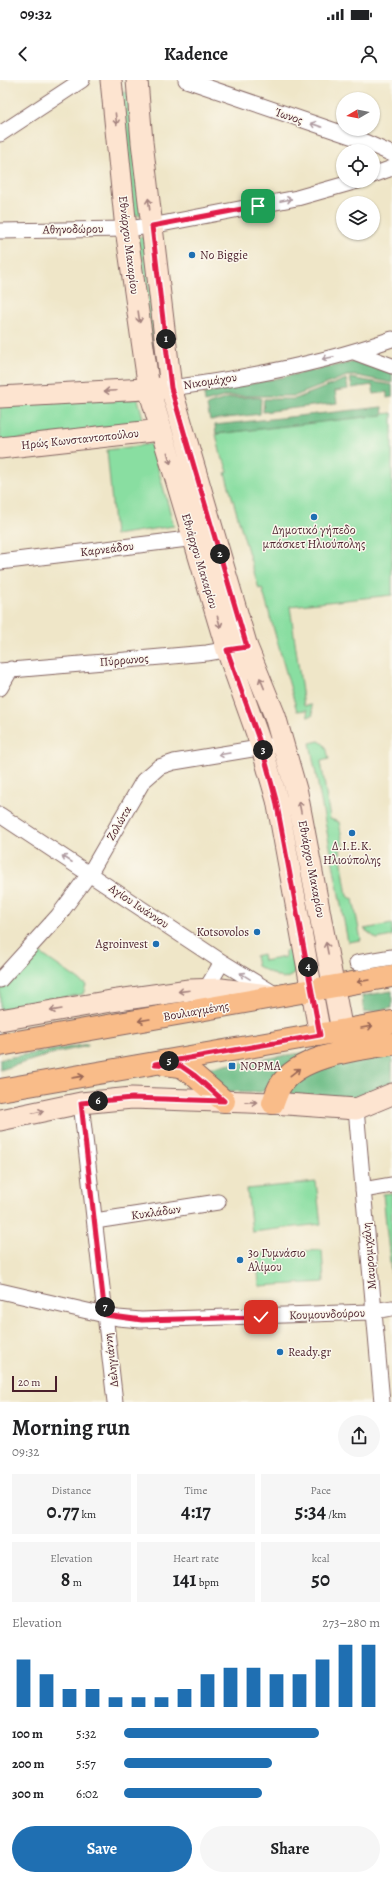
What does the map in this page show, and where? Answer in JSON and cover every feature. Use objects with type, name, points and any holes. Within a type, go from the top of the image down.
[{"type":"main road","name":"Βουλιαγμένης","points":[[0,1045],[392,976]]},
{"type":"main road","points":[[0,1090],[392,1022]]},
{"type":"main road","points":[[273,1103],[280,1086],[289,1076],[312,1061],[334,1054],[392,1044]]},
{"type":"main road","points":[[155,1064],[181,1066],[194,1075],[224,1101]]},
{"type":"street","points":[[0,134],[82,80]]},
{"type":"street","name":"Εθνάρχου Μακαρίου","points":[[111,80],[126,228],[149,389],[227,650],[262,748],[276,800],[320,1035]]},
{"type":"street","name":"Εθνάρχου Μακαρίου","points":[[137,80],[171,388],[247,647],[275,716],[284,743],[297,793],[342,1031]]},
{"type":"street","name":"Ίωνος","points":[[186,80],[356,138],[392,154]]},
{"type":"street","points":[[380,172],[392,168]]},
{"type":"street","name":"Αθηνοδώρου","points":[[0,231],[152,226],[297,198],[336,187]]},
{"type":"street","name":"Νικομάχου","points":[[0,397],[171,388],[261,373],[354,352],[392,339]]},
{"type":"street","points":[[354,352],[392,366]]},
{"type":"street","name":"Ηρώς Κωνσταντοπούλου","points":[[0,448],[161,430]]},
{"type":"street","name":"Καρνεάδου","points":[[0,562],[194,539],[215,535]]},
{"type":"street","name":"Πύρρωνος","points":[[6,670],[247,647]]},
{"type":"street","points":[[0,688],[6,670]]},
{"type":"street","name":"Ζολώτα","points":[[0,980],[58,916],[90,874],[143,781],[159,768],[174,762],[284,743]]},
{"type":"street","name":"Αγίου Ιωάννου","points":[[0,815],[222,962],[279,997]]},
{"type":"street","points":[[357,963],[392,957]]},
{"type":"street","points":[[206,989],[222,962]]},
{"type":"street","points":[[0,1020],[111,1001],[206,989],[233,990],[279,997]]},
{"type":"street","points":[[0,1120],[81,1103],[132,1098],[273,1103],[356,1109],[392,1094]]},
{"type":"street","name":"Δεληγιάννη","points":[[81,1103],[115,1402]]},
{"type":"street","name":"Μαυρομιχάλη","points":[[356,1109],[382,1402]]},
{"type":"street","points":[[363,1190],[392,1185]]},
{"type":"street","name":"Κυκλάδων","points":[[95,1221],[218,1202]]},
{"type":"street","name":"Κουμουνδούρου","points":[[0,1291],[105,1315],[142,1320],[374,1312],[392,1308]]},
{"type":"green space","points":[[128,92],[141,215],[134,215],[121,93]]},
{"type":"green space","points":[[145,237],[159,368],[150,369],[135,238]]},
{"type":"green space","points":[[353,362],[392,373],[392,383],[358,376],[347,376],[295,396],[227,396],[205,402],[204,394]]},
{"type":"green space","points":[[350,378],[392,385],[392,397],[387,398],[387,392],[374,394],[372,385],[352,388]]},
{"type":"green space","points":[[346,379],[348,389],[335,391],[337,403],[263,412],[264,399],[295,399]]},
{"type":"green space","points":[[228,398],[261,398],[260,414],[210,420],[207,406],[209,404]]},
{"type":"green space","points":[[138,399],[144,422],[0,442],[0,404]]},
{"type":"green space","points":[[382,407],[383,415],[216,434],[215,425]]},
{"type":"green space","points":[[392,413],[392,595],[290,606],[304,706],[311,705],[313,715],[308,717],[307,710],[297,711],[262,588],[259,589],[225,473],[228,472],[224,460],[222,460],[216,434]]},
{"type":"green space","points":[[151,444],[174,526],[115,535],[107,450]]},
{"type":"green space","points":[[319,741],[325,746],[329,759],[321,761],[330,819],[339,822],[343,844],[340,850],[347,896],[353,899],[361,940],[348,942],[310,743]]},
{"type":"green space","points":[[392,924],[392,936],[377,939],[364,929]]},
{"type":"green space","points":[[294,949],[297,964],[295,972],[289,977],[283,979],[257,966],[255,956],[263,954],[264,961],[285,957],[285,951]]},
{"type":"green space","points":[[37,951],[86,985],[83,994],[0,1010],[0,987]]},
{"type":"green space","points":[[392,991],[392,1008],[364,1013],[362,996]]},
{"type":"green space","points":[[88,1044],[88,1046],[55,1053],[0,1070],[0,1059]]},
{"type":"green space","points":[[307,1052],[280,1073],[265,1090],[260,1092],[225,1091],[200,1069]]},
{"type":"green space","points":[[392,1052],[392,1082],[350,1099],[291,1096],[288,1093],[290,1088],[309,1071]]},
{"type":"green space","points":[[316,1182],[321,1224],[252,1232],[247,1189]]},
{"type":"green space","points":[[392,1193],[392,1283],[383,1194]]},
{"type":"green space","points":[[322,1250],[324,1282],[259,1286],[257,1254]]},
{"type":"place","name":"Νο Biggie","points":[[192,255]]},
{"type":"place","name":"Δημοτικό γήπεδο μπάσκετ Ηλιούπολης","points":[[314,517]]},
{"type":"place","name":"Δ.Ι.Ε.Κ. Ηλιούπολης","points":[[352,833]]},
{"type":"place","name":"Kotsovolos","points":[[257,932]]},
{"type":"place","name":"Agroinvest","points":[[156,944]]},
{"type":"place","name":"ΝΟΡΜΑ","points":[[232,1066]]},
{"type":"place","name":"3ο Γυμνάσιο Αλίμου","points":[[240,1260]]},
{"type":"place","name":"Ready.gr","points":[[280,1352]]},
{"type":"route","points":[[258,206],[152,226],[171,388],[247,647],[227,650],[262,748],[276,800],[320,1035],[155,1064],[181,1066],[194,1075],[224,1101],[132,1098],[81,1103],[105,1315],[118,1318],[142,1320],[261,1317]]}]
